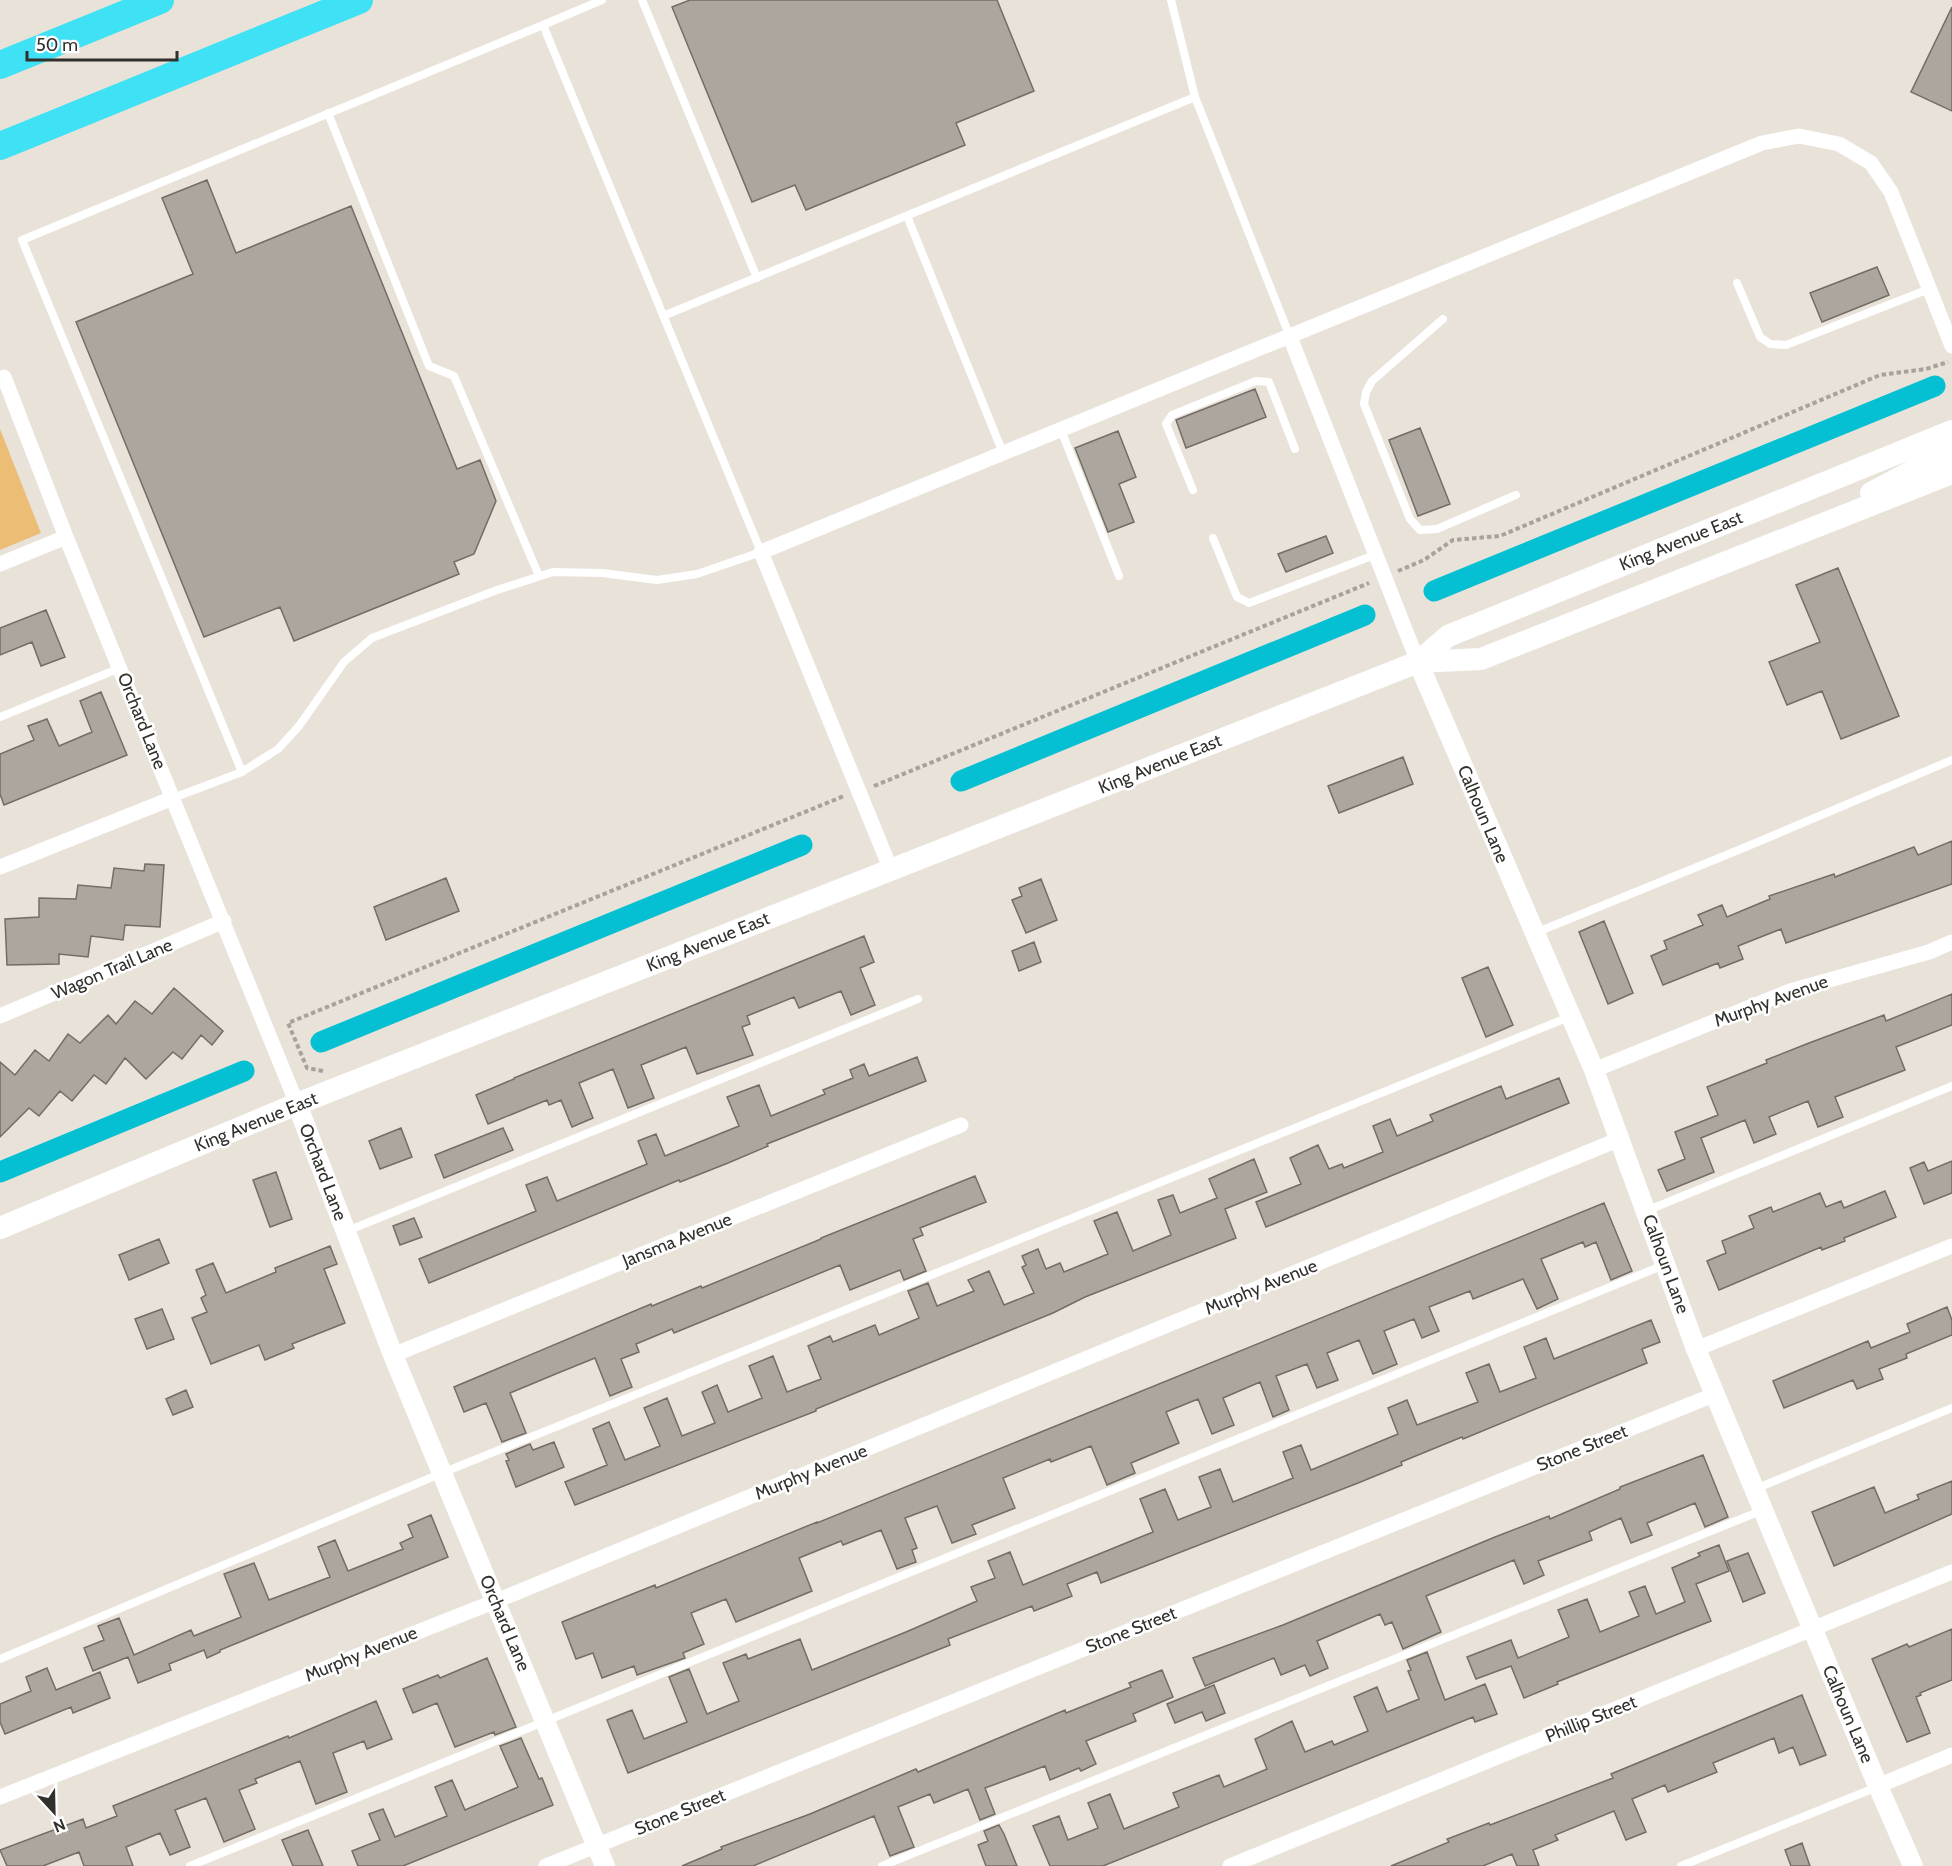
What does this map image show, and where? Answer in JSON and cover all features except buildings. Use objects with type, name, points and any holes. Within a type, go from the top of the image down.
[{"type":"highway","points":[[0,65],[160,0]]},
{"type":"highway","points":[[0,146],[359,0]]},
{"type":"main road","name":"King Avenue East","points":[[1418,662],[1448,636],[1952,431]]},
{"type":"main road","points":[[1797,534],[1893,479],[1952,450]]},
{"type":"main road","name":"King Avenue East","points":[[0,1228],[297,1104],[1418,662],[1481,659],[1952,473]]},
{"type":"street","points":[[891,870],[761,552],[1762,143],[1799,136],[1839,144],[1871,163],[1891,192],[1952,346]]},
{"type":"street","points":[[1290,337],[1418,662]]},
{"type":"street","name":"Orchard Lane","points":[[4,377],[66,537],[297,1104],[393,1355],[606,1866]]},
{"type":"street","points":[[0,564],[66,537]]},
{"type":"street","name":"Calhoun Lane","points":[[1418,662],[1594,1070],[1696,1349],[1913,1866]]},
{"type":"street","points":[[0,867],[173,798]]},
{"type":"street","name":"Wagon Trail Lane","points":[[0,1016],[224,921]]},
{"type":"street","name":"Murphy Avenue","points":[[1594,1070],[1790,991],[1929,952],[1952,942]]},
{"type":"street","name":"Jansma Avenue","points":[[393,1355],[961,1125]]},
{"type":"street","name":"Murphy Avenue","points":[[0,1797],[496,1601],[1620,1139]]},
{"type":"street","points":[[1696,1349],[1952,1246]]},
{"type":"street","name":"Stone Street","points":[[546,1866],[1716,1394]]},
{"type":"street","name":"Phillip Street","points":[[1230,1866],[1952,1572]]},
{"type":"street","points":[[1878,1786],[1952,1755]]},
{"type":"lane","points":[[242,772],[22,240],[603,0]]},
{"type":"lane","points":[[642,0],[757,278]]},
{"type":"lane","points":[[1172,0],[1196,97],[1290,337]]},
{"type":"lane","points":[[173,798],[242,772],[278,749],[299,726],[344,662],[372,638],[553,572],[579,572],[657,580],[697,574],[761,552],[543,25]]},
{"type":"lane","points":[[663,316],[1196,97]]},
{"type":"lane","points":[[328,113],[429,366],[454,376],[539,576]]},
{"type":"lane","points":[[907,216],[1003,453]]},
{"type":"lane","points":[[1737,283],[1760,337],[1770,344],[1786,345],[1929,289]]},
{"type":"lane","points":[[1443,319],[1372,381],[1366,392],[1364,404],[1410,519],[1420,530],[1437,529],[1516,495]]},
{"type":"lane","points":[[1193,490],[1166,424],[1172,415],[1182,410],[1256,381],[1269,382],[1295,449]]},
{"type":"lane","points":[[1060,430],[1119,576]]},
{"type":"lane","points":[[1213,538],[1237,597],[1249,603],[1377,554]]},
{"type":"lane","points":[[0,717],[120,668]]},
{"type":"lane","points":[[1534,933],[1952,760]]},
{"type":"lane","points":[[346,1232],[918,999]]},
{"type":"lane","points":[[0,1659],[442,1473],[1571,1017]]},
{"type":"lane","points":[[1646,1210],[1952,1086]]},
{"type":"lane","points":[[190,1866],[1666,1265]]},
{"type":"lane","points":[[1755,1489],[1952,1408]]},
{"type":"lane","points":[[882,1866],[1764,1510]]},
{"type":"lane","points":[[1681,1866],[1878,1786]]},
{"type":"path","points":[[325,1071],[307,1068],[288,1023],[1424,560],[1453,540],[1500,536],[1880,375],[1926,369],[1952,361]]},
{"type":"shaded area","points":[[0,429],[41,533],[0,550]]},
{"type":"waterway","points":[[1434,591],[1935,386]]},
{"type":"waterway","points":[[961,781],[1365,615]]},
{"type":"waterway","points":[[321,1042],[802,845]]},
{"type":"waterway","points":[[0,1172],[244,1071]]}]
